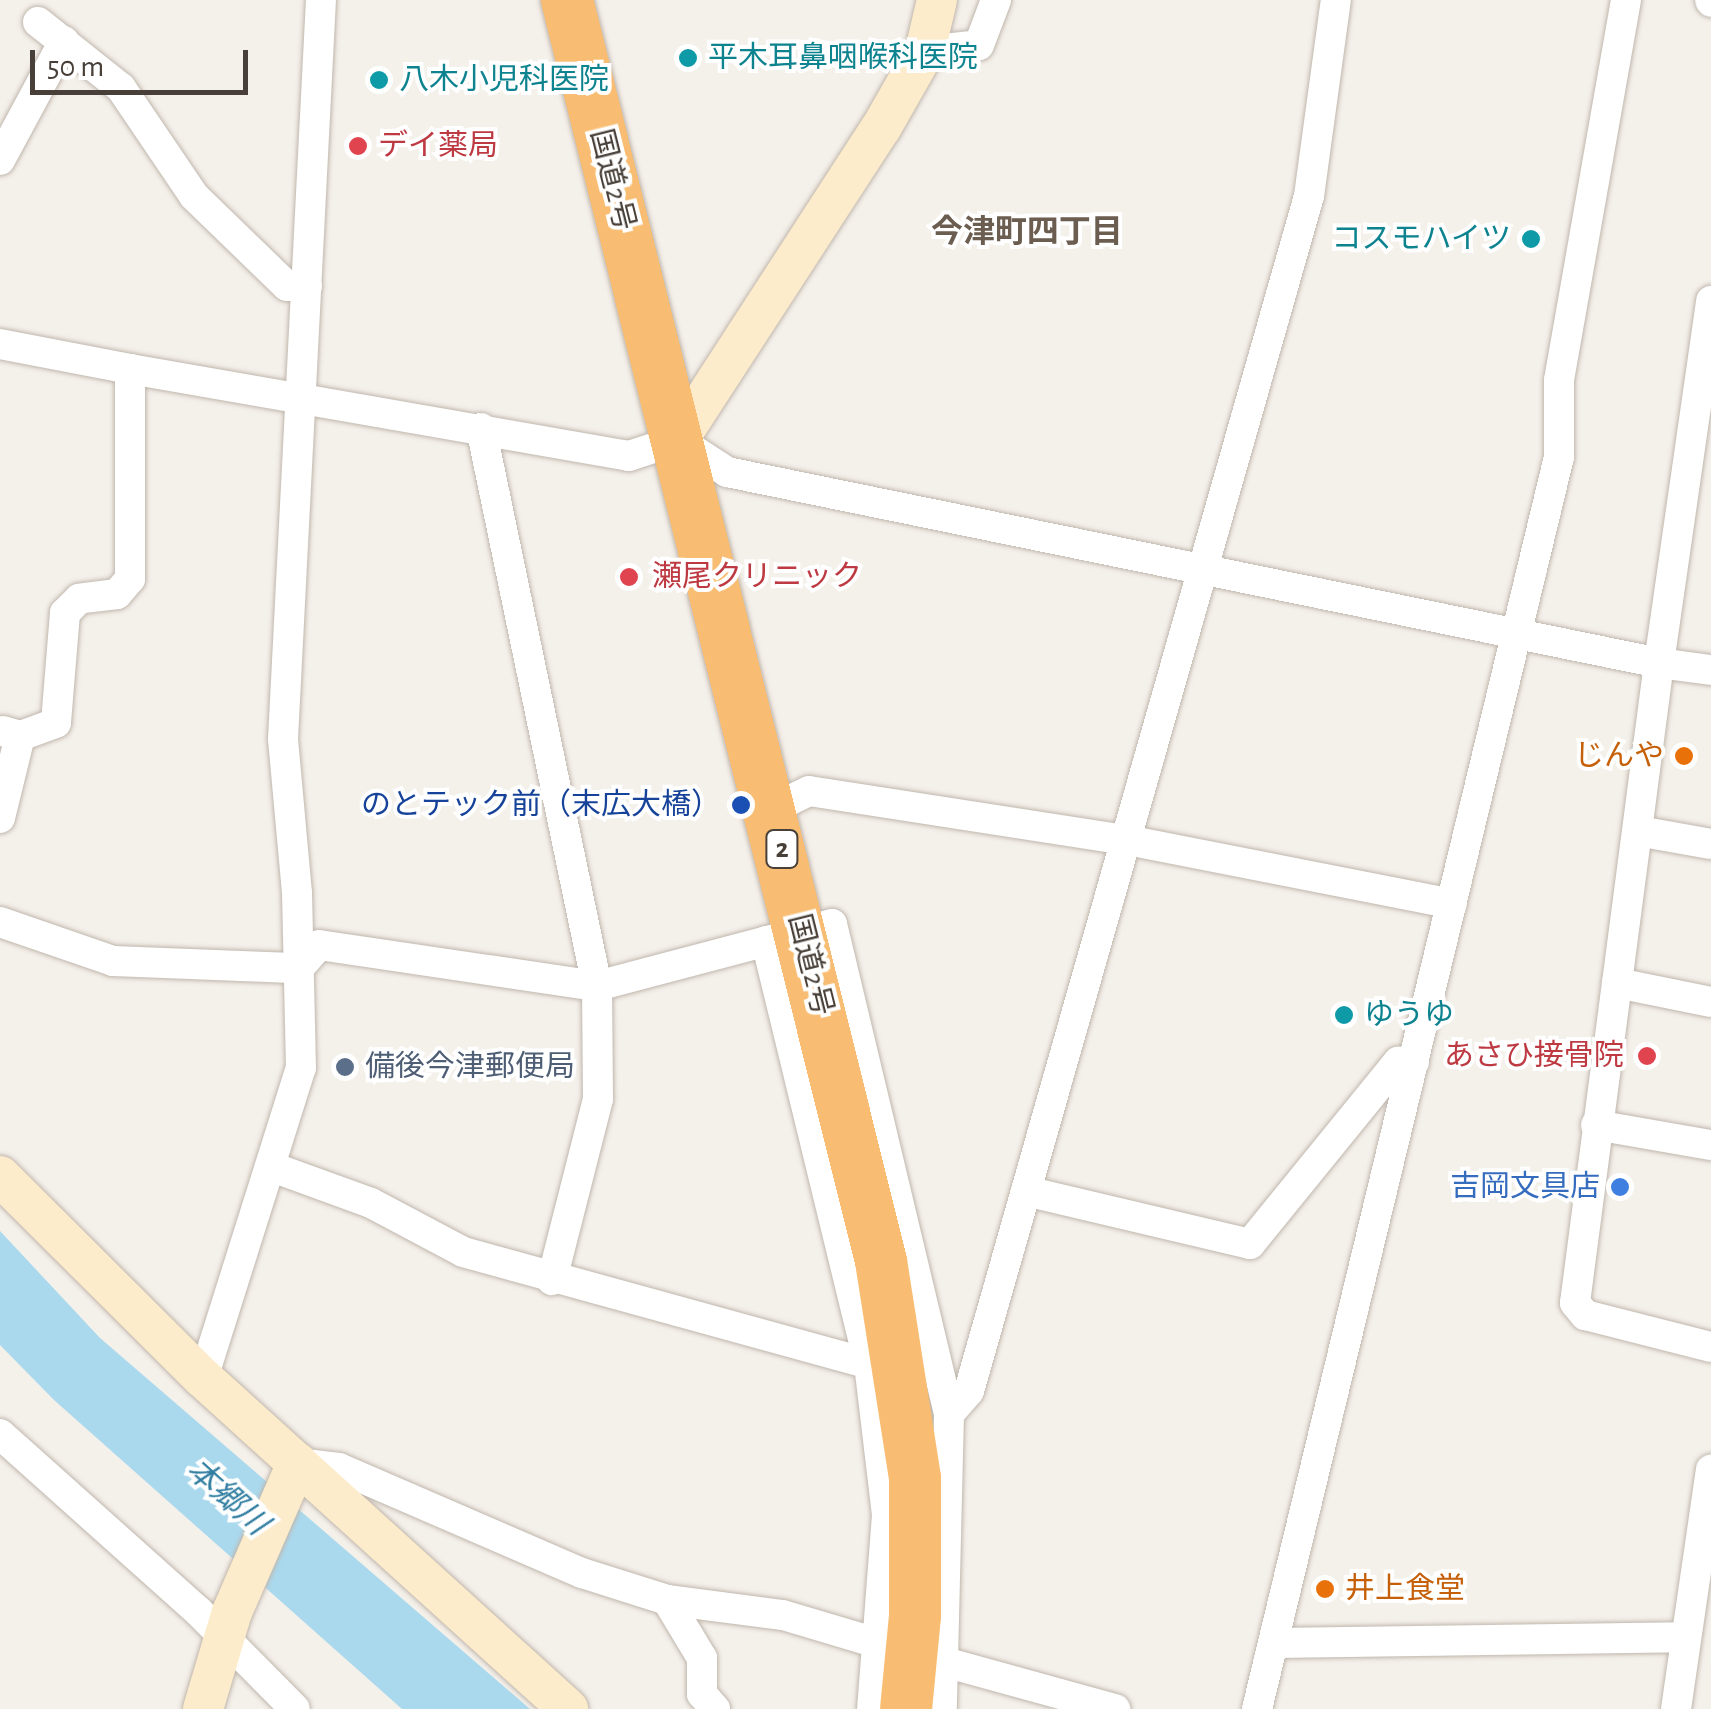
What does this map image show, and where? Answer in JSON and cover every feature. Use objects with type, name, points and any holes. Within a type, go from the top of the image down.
[{"type":"highway","name":"国道2号","points":[[566,0],[772,809],[784,936],[881,1262],[916,1478],[915,1616],[906,1709]]},
{"type":"street","points":[[203,1378],[302,1068],[284,738],[320,0]]},
{"type":"street","points":[[0,344],[287,398],[302,394],[629,456],[678,440],[925,51],[938,0]]},
{"type":"street","points":[[925,51],[979,45],[996,0]]},
{"type":"street","points":[[948,1392],[1026,1191],[1205,570],[1309,196],[1336,0]]},
{"type":"street","points":[[1257,1709],[1559,457],[1559,380],[1626,0]]},
{"type":"street","points":[[38,22],[121,88],[194,196],[287,286],[308,286]]},
{"type":"street","points":[[0,160],[64,41]]},
{"type":"street","points":[[1711,301],[1596,1125],[1575,1303],[1585,1316],[1711,1347]]},
{"type":"street","points":[[0,818],[10,733],[56,722],[65,613],[78,599],[118,594],[130,579],[130,369]]},
{"type":"street","points":[[481,428],[597,986],[598,1099],[552,1280]]},
{"type":"street","points":[[678,440],[727,472],[1516,637],[1711,670]]},
{"type":"street","points":[[772,809],[809,791],[1127,840],[1452,904]]},
{"type":"street","points":[[1638,831],[1711,844]]},
{"type":"street","points":[[0,922],[113,961],[299,968],[319,946],[597,986],[832,924],[948,1392],[942,1709]]},
{"type":"street","points":[[784,936],[876,1366],[887,1515],[887,1646],[872,1709]]},
{"type":"street","points":[[1617,983],[1711,1002]]},
{"type":"street","points":[[1026,1191],[1250,1244],[1398,1062],[1414,1062]]},
{"type":"street","points":[[1596,1125],[1711,1146]]},
{"type":"street","points":[[272,1167],[370,1203],[462,1252],[552,1280],[876,1366]]},
{"type":"street","points":[[0,1176],[203,1378],[297,1463],[337,1483],[667,1600],[784,1615],[887,1646]]},
{"type":"street","points":[[0,1434],[228,1625],[295,1709]]},
{"type":"street","points":[[203,1709],[228,1625],[297,1463]]},
{"type":"street","points":[[1676,1709],[1711,1470]]},
{"type":"street","points":[[337,1483],[568,1709]]},
{"type":"street","points":[[667,1600],[702,1658],[702,1694],[715,1709]]},
{"type":"street","points":[[1272,1643],[1685,1637]]},
{"type":"street","points":[[942,1661],[1115,1709]]},
{"type":"water","name":"本郷川","points":[[0,1231],[100,1338],[530,1709],[402,1709],[54,1400],[0,1345]]},
{"type":"place","name":"平木耳鼻咽喉科医院","points":[[688,58]]},
{"type":"place","name":"八木小児科医院","points":[[379,80]]},
{"type":"place","name":"デイ薬局","points":[[358,146]]},
{"type":"place","name":"コスモハイツ","points":[[1531,239]]},
{"type":"place","name":"瀬尾クリニック","points":[[629,577]]},
{"type":"place","name":"じんや","points":[[1684,756]]},
{"type":"place","name":"のとテック前（末広大橋）","points":[[741,805]]},
{"type":"place","name":"ゆうゆ","points":[[1344,1015]]},
{"type":"place","name":"あさひ接骨院","points":[[1647,1056]]},
{"type":"place","name":"備後今津郵便局","points":[[345,1067]]},
{"type":"place","name":"吉岡文具店","points":[[1620,1187]]},
{"type":"place","name":"井上食堂","points":[[1325,1589]]},
{"type":"district","name":"今津町四丁目","points":[[1027,232]]}]
